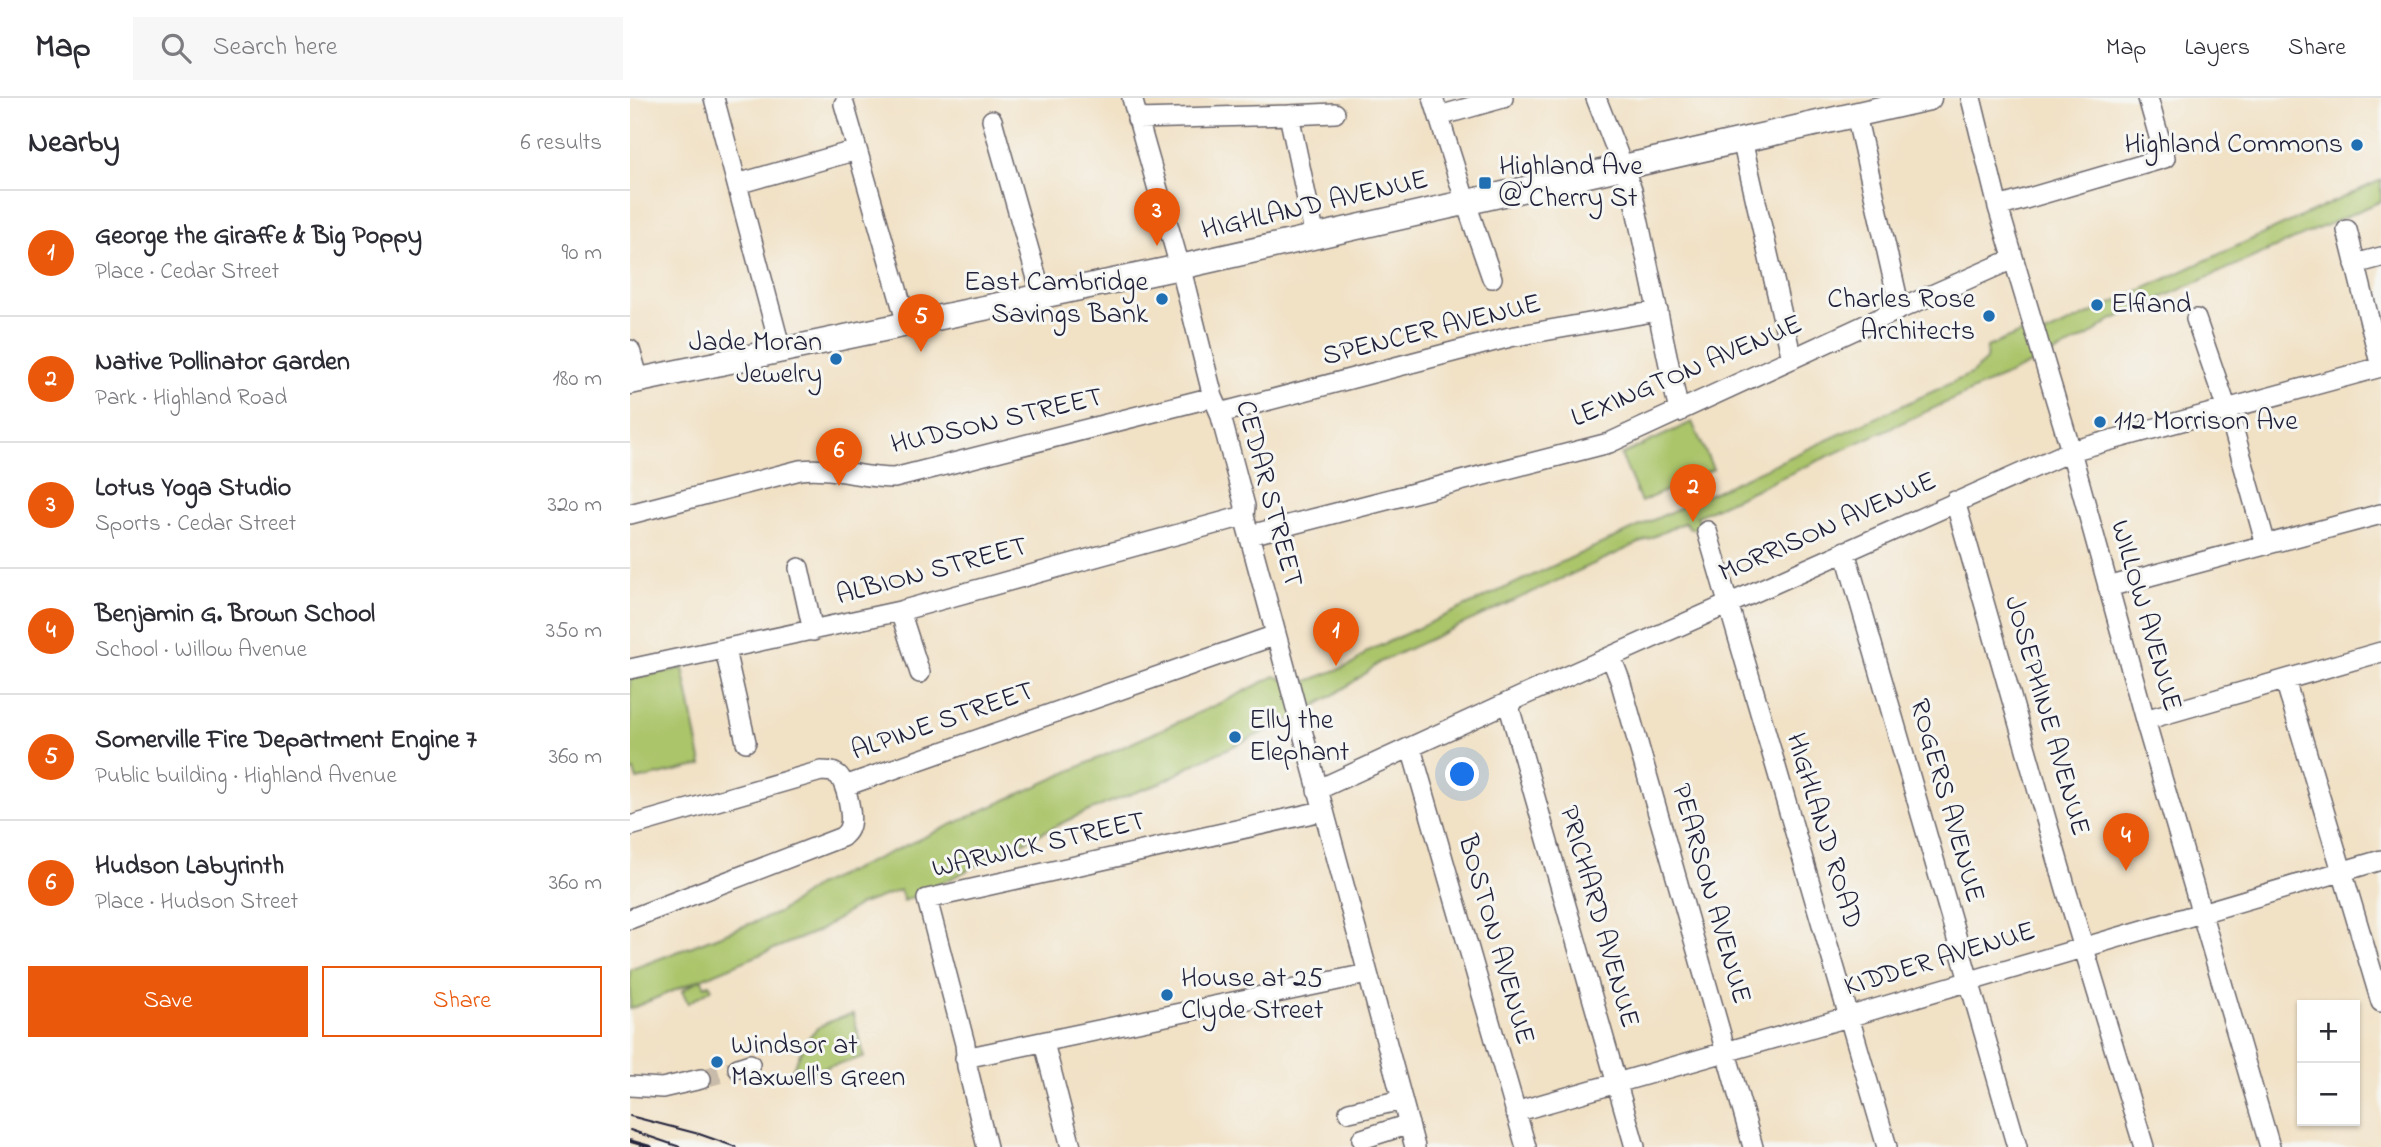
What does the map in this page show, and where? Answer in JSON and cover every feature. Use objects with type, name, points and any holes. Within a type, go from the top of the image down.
[{"type":"main road","name":"HIGHLAND AVENUE","points":[[634,381],[1180,267],[1929,98]]},
{"type":"street","points":[[714,98],[781,350]]},
{"type":"street","name":"CEDAR STREET","points":[[1132,98],[1245,506],[1247,526],[1322,811],[1415,1147]]},
{"type":"street","points":[[1492,278],[1436,107],[1503,98]]},
{"type":"street","points":[[1597,98],[1632,193],[1679,412]]},
{"type":"street","name":"WILLOW AVENUE","points":[[1971,98],[1998,207],[2071,451],[2270,1147]]},
{"type":"street","points":[[1998,207],[2165,158],[2148,98]]},
{"type":"street","points":[[844,104],[907,324]]},
{"type":"street","points":[[1137,119],[1335,113]]},
{"type":"street","points":[[1289,115],[1315,237]]},
{"type":"street","points":[[1856,115],[1900,309]]},
{"type":"street","points":[[992,120],[1042,296]]},
{"type":"street","points":[[1742,140],[1792,359]]},
{"type":"street","points":[[737,184],[857,150]]},
{"type":"street","points":[[2347,230],[2381,367]]},
{"type":"street","points":[[2355,264],[2381,257]]},
{"type":"street","name":"LEXINGTON AVENUE","points":[[1247,526],[1609,443],[2013,259]]},
{"type":"street","name":"SPENCER AVENUE","points":[[1217,405],[1510,337],[1658,311]]},
{"type":"street","points":[[2196,319],[2226,408],[2266,545]]},
{"type":"street","points":[[630,350],[634,381]]},
{"type":"street","name":"MORRISON AVENUE","points":[[1317,790],[2071,451],[2381,367]]},
{"type":"street","name":"HUDSON STREET","points":[[630,514],[815,468],[873,478],[894,478],[1217,405]]},
{"type":"street","name":"JOSEPHINE AVENUE","points":[[1955,501],[2083,947],[2144,1147]]},
{"type":"street","points":[[2108,587],[2381,514]]},
{"type":"street","name":"ALBION STREET","points":[[630,669],[901,611],[1247,526]]},
{"type":"street","name":"HIGHLAND ROAD","points":[[1707,531],[1887,1147]]},
{"type":"street","name":"ROGERS AVENUE","points":[[1845,551],[2017,1147]]},
{"type":"street","points":[[799,568],[813,631]]},
{"type":"street","points":[[901,611],[920,673]]},
{"type":"street","name":"ALPINE STREET","points":[[630,826],[821,771],[839,776],[845,786],[1276,635]]},
{"type":"street","points":[[725,650],[747,742]]},
{"type":"street","points":[[2146,720],[2381,652]]},
{"type":"street","name":"PEARSON AVENUE","points":[[1611,657],[1620,680],[1753,1147]]},
{"type":"street","points":[[2285,680],[2381,1002]]},
{"type":"street","name":"PRICHARD AVENUE","points":[[1508,703],[1635,1147]]},
{"type":"street","name":"BOSTON AVENUE","points":[[1411,748],[1526,1147]]},
{"type":"street","points":[[630,919],[842,837],[850,828],[845,786]]},
{"type":"street","name":"WARWICK STREET","points":[[965,1058],[965,1044],[927,899],[1322,811]]},
{"type":"street","name":"KIDDER AVENUE","points":[[1515,1112],[2381,860]]},
{"type":"street","points":[[987,1147],[965,1058],[1280,990],[1367,974]]},
{"type":"street","points":[[1044,1043],[1071,1147]]},
{"type":"street","points":[[630,1086],[662,1088],[701,1079]]},
{"type":"street","points":[[1349,1112],[1402,1100]]},
{"type":"street","points":[[1362,1139],[1409,1124]]},
{"type":"green space","points":[[2381,180],[2381,201],[2111,320],[2090,335],[2055,353],[1697,516],[1700,523],[1698,529],[1690,528],[1685,522],[1380,662],[1315,706],[1198,762],[1162,783],[1077,816],[904,901],[900,890],[859,905],[820,930],[630,1009],[630,970],[778,913],[816,886],[1275,676],[1297,685],[1353,664],[1368,651],[1971,374],[1986,360],[1987,347],[2025,331],[2030,341]]},
{"type":"green space","points":[[1692,422],[1713,469],[1641,502],[1621,455]]},
{"type":"green space","points":[[683,668],[702,765],[637,780],[634,771],[630,772],[630,679]]},
{"type":"green space","points":[[701,979],[705,986],[709,984],[712,989],[688,1003],[682,991]]},
{"type":"green space","points":[[853,1014],[864,1057],[790,1077],[807,1041],[818,1028]]},
{"type":"tunnel","points":[[701,1079],[738,1068]]},
{"type":"tram line","points":[[630,1116],[736,1147]]},
{"type":"tram line","points":[[630,1130],[680,1147]]},
{"type":"railway","points":[[630,1141],[651,1147]]},
{"type":"place","name":"Highland Commons","points":[[2357,145]]},
{"type":"place","name":"Highland Ave @ Cherry St","points":[[1485,183]]},
{"type":"place","name":"Lotus Yoga Studio","points":[[1157,246]]},
{"type":"place","name":"East Cambridge Savings Bank","points":[[1162,299]]},
{"type":"place","name":"Elfland","points":[[2097,305]]},
{"type":"place","name":"Charles Rose Architects","points":[[1989,316]]},
{"type":"place","name":"Somerville Fire Department Engine 7","points":[[921,352]]},
{"type":"place","name":"Jade Moran Jewelry","points":[[836,359]]},
{"type":"place","name":"112 Morrison Ave","points":[[2100,422]]},
{"type":"place","name":"Hudson Labyrinth","points":[[839,486]]},
{"type":"place","name":"Native Pollinator Garden","points":[[1693,522]]},
{"type":"place","name":"George the Giraffe & Big Poppy","points":[[1336,666]]},
{"type":"place","name":"Elly the Elephant","points":[[1235,737]]},
{"type":"place","name":"Benjamin G. Brown School","points":[[2126,871]]},
{"type":"place","name":"House at 25 Clyde Street","points":[[1167,995]]},
{"type":"place","name":"Windsor at Maxwell's Green","points":[[717,1062]]}]
